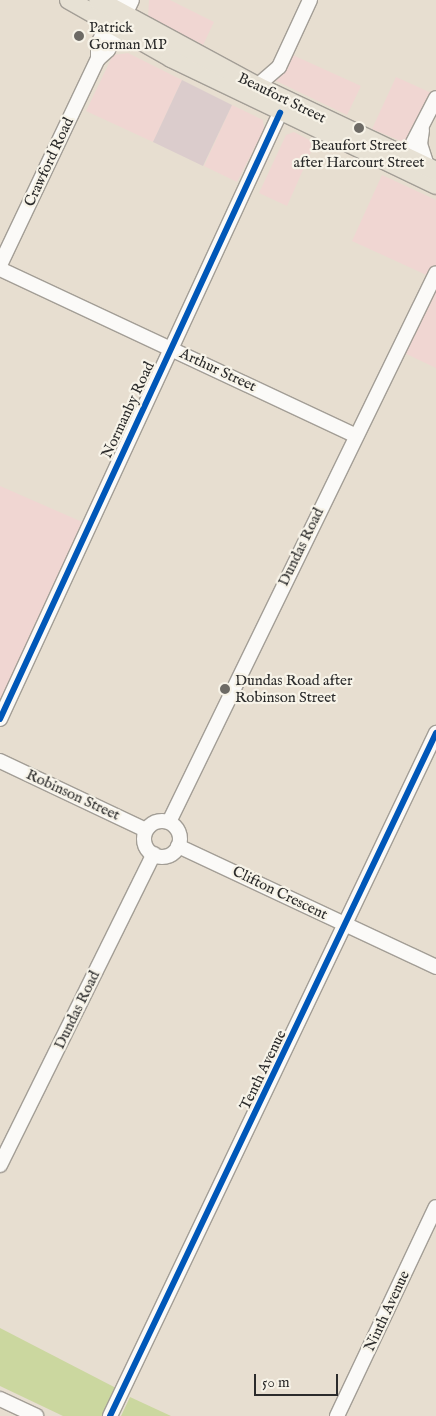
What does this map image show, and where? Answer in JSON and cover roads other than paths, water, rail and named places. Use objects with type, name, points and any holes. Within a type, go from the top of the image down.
[{"type":"main road","name":"Beaufort Street","points":[[69,0],[117,15],[258,86],[280,105]]},
{"type":"main road","name":"Beaufort Street","points":[[98,0],[117,15],[280,105],[403,162],[436,185]]},
{"type":"main road","name":"Beaufort Street","points":[[403,162],[431,168]]},
{"type":"street","name":"Crawford Road","points":[[0,267],[117,15],[132,0]]},
{"type":"street","points":[[258,86],[279,67],[310,0]]},
{"type":"street","points":[[279,67],[280,105]]},
{"type":"street","points":[[403,162],[423,127],[436,98]]},
{"type":"street","name":"Normanby Road","points":[[0,719],[171,348],[280,105]]},
{"type":"street","points":[[423,127],[420,144],[431,168]]},
{"type":"street","name":"Arthur Street","points":[[0,267],[354,435]]},
{"type":"street","name":"Dundas Road","points":[[169,822],[354,435],[436,273]]},
{"type":"street","name":"Tenth Avenue","points":[[110,1416],[436,733]]},
{"type":"street","name":"Robinson Street","points":[[0,761],[146,830]]},
{"type":"street","points":[[156,822],[169,822],[179,835],[178,846],[168,856],[154,854],[145,844],[146,830],[156,822]]},
{"type":"street","name":"Clifton Crescent","points":[[178,846],[436,967]]},
{"type":"street","name":"Dundas Road","points":[[0,1166],[154,854]]},
{"type":"street","name":"Ninth Avenue","points":[[337,1416],[436,1207]]},
{"type":"street","points":[[0,1399],[36,1416]]},
{"type":"place","name":"Patrick Gorman MP","points":[[79,36]]},
{"type":"place","name":"Beaufort Street after Harcourt Street","points":[[359,128]]},
{"type":"place","name":"Dundas Road after Robinson Street","points":[[225,689]]}]
